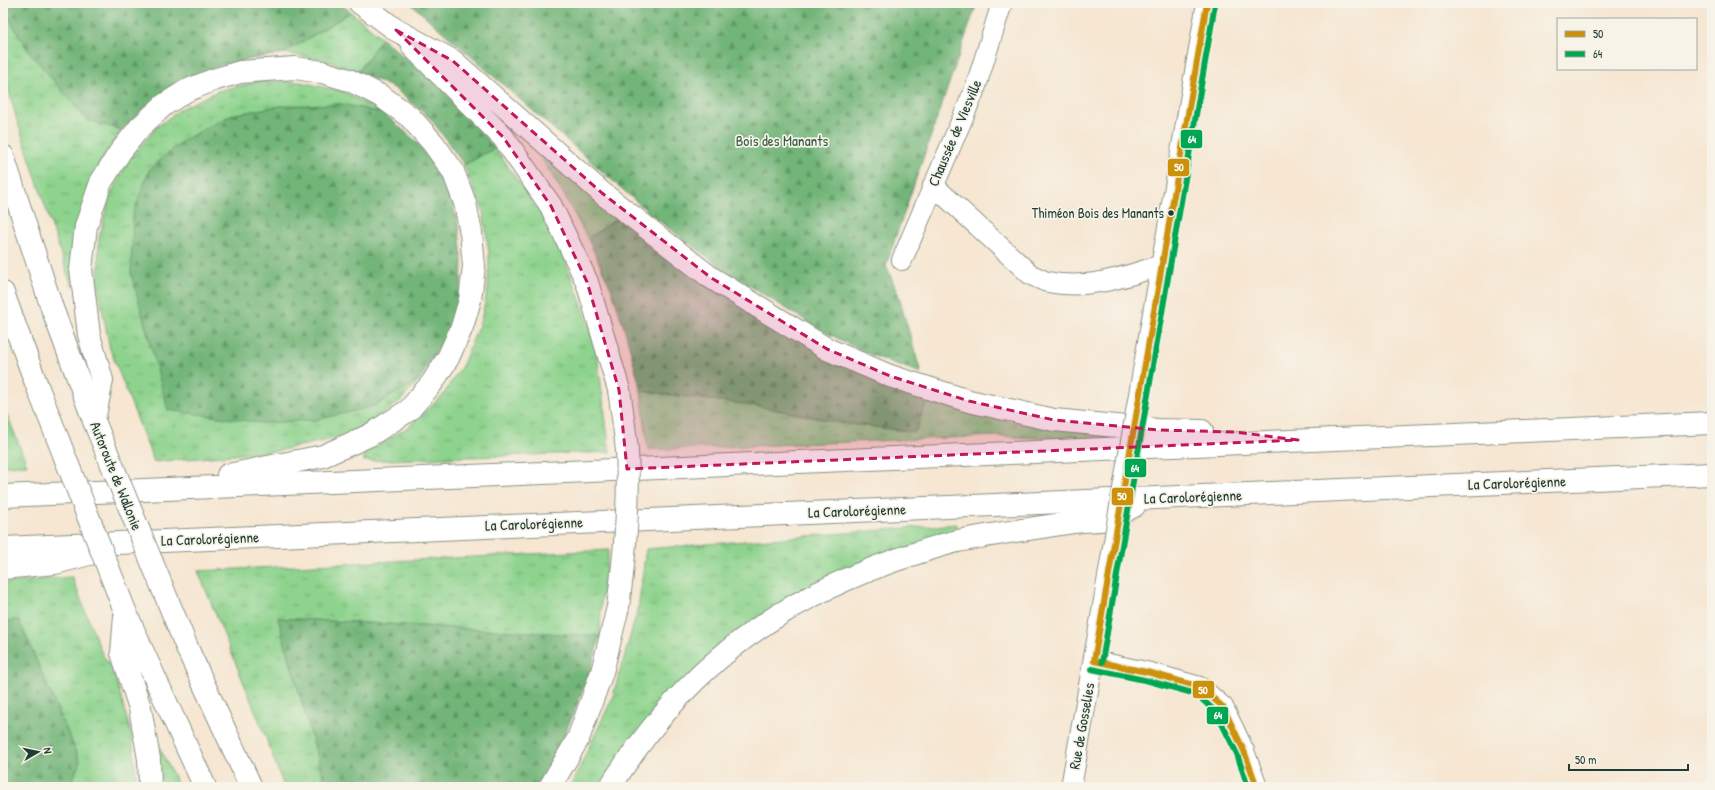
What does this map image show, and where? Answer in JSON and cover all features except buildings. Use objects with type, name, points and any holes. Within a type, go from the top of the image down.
[{"type":"highway","points":[[360,3],[396,30],[503,137],[551,206],[588,282],[619,390],[627,451],[628,502],[626,549],[618,607],[602,672],[578,738],[550,787]]},
{"type":"highway","points":[[396,30],[454,61],[602,193],[710,277],[828,349],[890,376],[969,402],[1054,420],[1158,430],[1235,432],[1298,440]]},
{"type":"highway","points":[[94,420],[102,380],[89,335],[81,269],[86,226],[101,182],[120,152],[140,127],[164,105],[186,91],[213,80],[240,72],[295,68],[322,72],[349,80],[382,96],[410,117],[453,171],[465,203],[471,233],[474,266],[470,300],[462,327],[448,358],[432,383],[409,410],[370,435],[323,456],[168,488]]},
{"type":"highway","name":"Autoroute de Wallonie","points":[[3,156],[52,308],[94,420],[188,650],[251,787]]},
{"type":"highway","points":[[3,292],[8,316],[36,383],[125,611],[149,759],[150,787]]},
{"type":"highway","points":[[3,496],[1712,423]]},
{"type":"highway","name":"La Carolorégienne","points":[[3,548],[135,541],[423,530],[1712,474]]},
{"type":"highway","points":[[610,787],[632,754],[670,707],[706,669],[752,632],[802,601],[848,578],[900,558],[949,543],[992,534],[1110,518],[1147,499]]},
{"type":"highway","points":[[3,568],[55,563],[135,541]]},
{"type":"highway","points":[[133,653],[205,787]]},
{"type":"street","name":"Chaussée de Viesville","points":[[902,260],[975,89],[1002,3]]},
{"type":"street","name":"Rue de Gosselies","points":[[1071,787],[1207,3]]},
{"type":"street","points":[[933,185],[1031,275],[1048,282],[1079,284],[1119,279],[1161,265]]},
{"type":"street","points":[[1094,661],[1151,673],[1200,687],[1223,707],[1244,751],[1257,787]]},
{"type":"highlighted area","points":[[396,30],[453,61],[602,193],[710,277],[827,349],[890,376],[969,401],[1054,420],[1158,430],[1235,432],[1298,440],[627,469],[619,390],[587,282],[551,206],[503,137]]},
{"type":"green space","points":[[3,3],[338,3],[351,12],[284,53],[221,65],[179,81],[154,99],[122,130],[87,120],[27,49],[3,8]]},
{"type":"green space","name":"Bois des Manants","points":[[410,3],[977,3],[886,265],[898,294],[921,373],[871,355],[821,330],[729,273],[654,217]]},
{"type":"green space","points":[[3,8],[27,49],[87,120],[122,130],[107,151],[90,183],[72,288],[16,117],[3,69]]},
{"type":"green space","points":[[351,12],[382,38],[358,72],[327,61],[284,53]]},
{"type":"green space","points":[[382,38],[442,89],[495,148],[464,165],[431,119],[394,88],[358,72]]},
{"type":"green space","points":[[259,81],[300,82],[342,91],[383,113],[341,104],[280,106],[231,115],[374,406],[420,379],[401,400],[373,422],[333,439],[277,451],[154,462],[110,349],[98,287],[99,238],[110,196],[128,161],[157,127],[182,108],[218,91]]},
{"type":"green space","points":[[341,104],[383,113],[417,142],[439,172],[452,202],[459,228],[462,261],[461,290],[451,329],[420,379],[374,406],[316,420],[262,423],[168,410],[131,273],[133,214],[149,170],[182,141],[231,115],[280,106]]},
{"type":"green space","points":[[531,142],[619,217],[588,239],[563,193]]},
{"type":"green space","points":[[495,148],[539,211],[565,260],[595,340],[610,452],[364,461],[364,454],[408,427],[443,395],[463,364],[481,320],[488,289],[489,253],[483,211],[464,165]]},
{"type":"green space","points":[[619,217],[897,388],[927,401],[915,432],[842,423],[758,406],[641,391],[626,334],[612,291],[588,239]]},
{"type":"green space","points":[[641,391],[758,406],[842,423],[915,432],[927,401],[998,419],[1043,427],[1118,435],[1117,438],[1056,439],[997,436],[648,450]]},
{"type":"green space","points":[[3,404],[27,465],[3,466]]},
{"type":"green space","points":[[957,524],[958,532],[795,596],[600,787],[570,787],[612,699],[638,609],[646,549]]},
{"type":"green space","points":[[609,550],[601,603],[600,636],[278,618],[326,787],[284,787],[265,735],[198,571]]},
{"type":"green space","points":[[72,577],[102,654],[114,672],[132,737],[137,787],[70,787],[80,761],[19,620],[3,621],[3,583]]},
{"type":"green space","points":[[278,618],[600,636],[590,672],[564,736],[536,787],[326,787]]},
{"type":"green space","points":[[19,620],[80,761],[70,787],[3,787],[3,621]]},
{"type":"green space","points":[[154,736],[179,787],[158,787]]},
{"type":"transit line","name":"50","points":[[1094,661],[1207,3]]},
{"type":"transit line","name":"64","points":[[1102,662],[1215,4]]},
{"type":"transit line","name":"50","points":[[1094,661],[1151,673],[1200,687],[1223,707],[1244,751],[1257,787]]},
{"type":"transit line","name":"64","points":[[1092,669],[1149,681],[1196,694],[1216,712],[1237,754],[1248,787]]},
{"type":"place","name":"Thiméon Bois des Manants","points":[[1171,213]]}]
